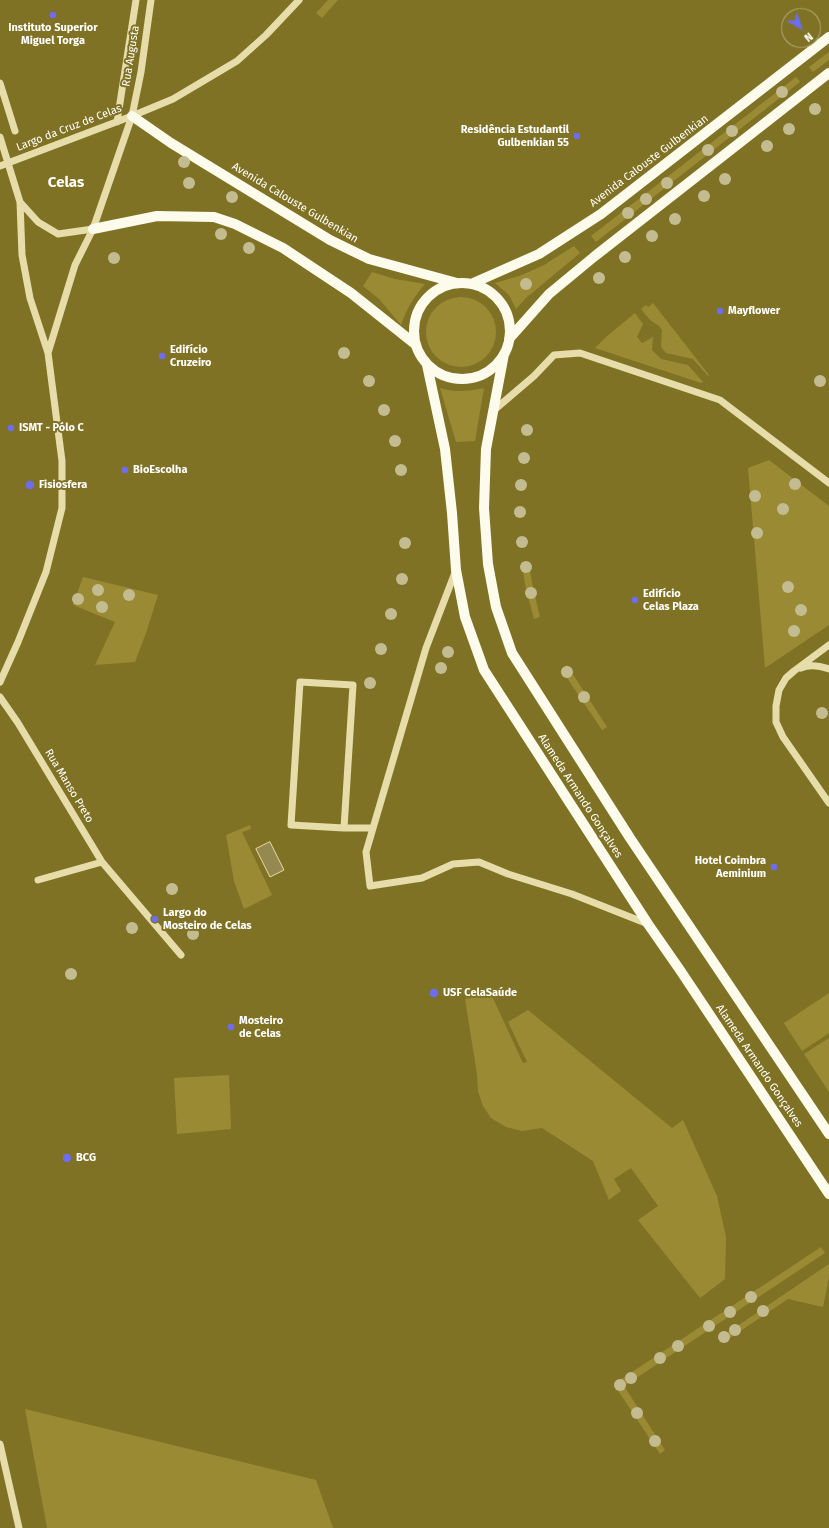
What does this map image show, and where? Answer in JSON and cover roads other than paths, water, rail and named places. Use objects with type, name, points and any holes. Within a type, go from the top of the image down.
[{"type":"main road","name":"Avenida Calouste Gulbenkian","points":[[471,284],[539,254],[600,214],[829,37]]},
{"type":"main road","name":"Avenida Calouste Gulbenkian","points":[[509,339],[549,294],[590,260],[829,73]]},
{"type":"main road","name":"Avenida Calouste Gulbenkian","points":[[132,116],[171,143],[330,240],[369,259],[457,283],[471,284],[491,293],[497,298],[505,309],[510,324],[509,339],[504,354],[495,366],[482,374],[468,378],[453,378],[439,373],[427,365],[415,344],[413,330],[416,316],[422,304],[431,294],[443,286],[457,283]]},
{"type":"main road","name":"Avenida Calouste Gulbenkian","points":[[93,229],[157,216],[214,217],[235,224],[283,248],[351,293],[415,344]]},
{"type":"main road","name":"Alameda Armando Gonçalves","points":[[504,354],[486,449],[484,508],[488,564],[496,607],[512,653],[630,838],[829,1134]]},
{"type":"main road","name":"Alameda Armando Gonçalves","points":[[427,365],[446,450],[456,570],[465,617],[484,670],[648,924],[829,1194]]},
{"type":"street","points":[[117,122],[136,0]]},
{"type":"street","name":"Rua Augusta","points":[[132,116],[141,72],[151,0]]},
{"type":"street","points":[[132,116],[173,99],[237,61],[266,35],[299,0]]},
{"type":"street","points":[[0,83],[15,131]]},
{"type":"street","name":"Largo da Cruz de Celas","points":[[48,353],[30,298],[22,255],[20,202],[8,163],[132,116]]},
{"type":"street","name":"Largo da Cruz de Celas","points":[[48,353],[75,265],[93,229],[132,116]]},
{"type":"street","points":[[0,137],[8,163],[0,166]]},
{"type":"street","name":"Largo da Cruz de Celas","points":[[20,202],[38,222],[58,234],[93,229]]},
{"type":"street","points":[[0,682],[46,572],[62,508],[62,460],[48,353]]},
{"type":"street","points":[[493,411],[534,376],[554,355],[580,353],[720,400],[829,483]]},
{"type":"street","points":[[456,570],[426,648],[366,852],[370,886],[422,878],[453,864],[479,862],[508,874],[572,894],[648,924]]},
{"type":"street","points":[[829,646],[786,678],[779,690],[776,706],[776,722],[783,737],[829,803]]},
{"type":"street","points":[[794,671],[806,666],[818,666],[829,669]]},
{"type":"street","points":[[344,828],[353,685],[300,682],[291,825],[344,828],[373,828]]},
{"type":"street","name":"Rua Manso Preto","points":[[0,697],[18,723],[102,862],[181,955]]},
{"type":"street","points":[[38,880],[102,862]]},
{"type":"street","points":[[0,1444],[18,1528]]},
{"type":"place","name":"Instituto Superior Miguel Torga","points":[[53,15]]},
{"type":"place","name":"Residência Estudantil Gulbenkian 55","points":[[577,136]]},
{"type":"place","name":"Mayflower","points":[[720,311]]},
{"type":"place","name":"Edifício Cruzeiro","points":[[162,356]]},
{"type":"place","name":"ISMT - Pólo C","points":[[11,428]]},
{"type":"place","name":"BioEscolha","points":[[125,470]]},
{"type":"place","name":"Fisiosfera","points":[[30,485]]},
{"type":"place","name":"Edifício Celas Plaza","points":[[635,600]]},
{"type":"place","name":"Hotel Coimbra Aeminium","points":[[774,867]]},
{"type":"place","name":"Largo do Mosteiro de Celas","points":[[155,919]]},
{"type":"place","name":"USF CelaSaúde","points":[[434,993]]},
{"type":"place","name":"Mosteiro de Celas","points":[[231,1027]]},
{"type":"place","name":"BCG","points":[[67,1158]]},
{"type":"district","name":"Celas","points":[[66,183]]}]
